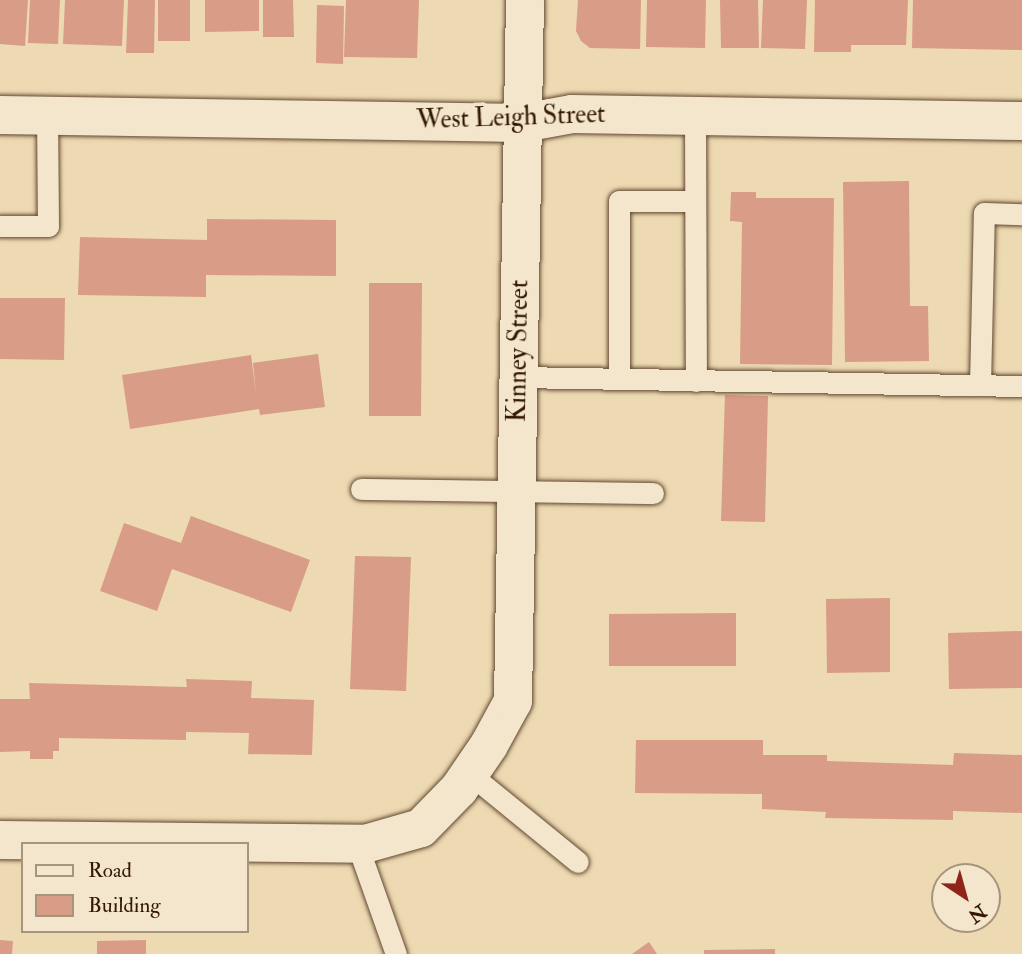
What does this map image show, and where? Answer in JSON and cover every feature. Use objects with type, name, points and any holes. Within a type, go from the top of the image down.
[{"type":"street","name":"Kinney Street","points":[[470,774],[513,701],[525,0]]},
{"type":"street","name":"West Leigh Street","points":[[0,115],[523,123],[572,114],[1022,121]]},
{"type":"street","points":[[248,843],[358,844],[421,828],[470,774]]},
{"type":"street","points":[[0,840],[179,842]]},
{"type":"lane","points":[[695,115],[696,380]]},
{"type":"lane","points":[[0,226],[48,226],[47,116]]},
{"type":"lane","points":[[620,379],[619,201],[695,201]]},
{"type":"lane","points":[[980,385],[984,213],[1022,214]]},
{"type":"lane","points":[[518,377],[1022,386]]},
{"type":"lane","points":[[361,489],[653,493]]},
{"type":"lane","points":[[470,774],[578,862]]},
{"type":"lane","points":[[358,844],[396,954]]},
{"type":"building","points":[[0,0],[28,0],[25,46],[0,44]]},
{"type":"building","points":[[30,0],[60,0],[58,44],[28,43]]},
{"type":"building","points":[[65,0],[124,0],[122,46],[63,44]]},
{"type":"building","points":[[128,0],[155,0],[154,53],[126,53]]},
{"type":"building","points":[[158,0],[190,0],[190,41],[158,41]]},
{"type":"building","points":[[205,0],[259,0],[259,31],[205,32]]},
{"type":"building","points":[[263,0],[293,0],[294,37],[263,37]]},
{"type":"building","points":[[346,0],[419,0],[417,58],[344,57]]},
{"type":"building","points":[[578,0],[641,0],[640,49],[590,48],[581,41],[576,31]]},
{"type":"building","points":[[647,0],[706,0],[705,48],[646,47]]},
{"type":"building","points":[[720,0],[758,0],[759,48],[721,48]]},
{"type":"building","points":[[763,0],[807,0],[805,49],[761,48]]},
{"type":"building","points":[[815,0],[908,0],[906,45],[851,45],[851,52],[814,52]]},
{"type":"building","points":[[913,0],[1022,0],[1022,50],[912,48]]},
{"type":"building","points":[[317,5],[344,6],[343,64],[316,63]]},
{"type":"building","points":[[909,181],[910,306],[928,306],[929,361],[845,362],[843,182]]},
{"type":"building","points":[[731,192],[756,192],[756,198],[834,198],[832,365],[740,364],[742,222],[730,221]]},
{"type":"building","points":[[207,219],[336,220],[336,276],[206,275],[206,297],[78,295],[80,237],[207,240]]},
{"type":"building","points":[[369,283],[422,283],[421,416],[369,416]]},
{"type":"building","points":[[0,298],[65,298],[64,360],[0,359]]},
{"type":"building","points":[[318,354],[325,407],[260,415],[259,409],[130,429],[122,375],[251,355],[256,393],[253,363]]},
{"type":"building","points":[[725,395],[768,396],[765,522],[721,521]]},
{"type":"building","points":[[191,516],[310,560],[291,612],[172,569],[157,611],[100,591],[124,523],[181,543]]},
{"type":"building","points":[[355,556],[411,557],[406,691],[350,689]]},
{"type":"building","points":[[890,598],[890,672],[827,673],[826,599]]},
{"type":"building","points":[[736,613],[736,666],[609,666],[609,614]]},
{"type":"building","points":[[1022,631],[1022,688],[949,689],[948,633]]},
{"type":"building","points":[[186,679],[252,681],[251,698],[314,700],[312,755],[248,754],[249,733],[186,732],[186,740],[59,738],[59,751],[53,751],[53,759],[30,759],[30,751],[0,752],[0,699],[30,699],[29,683],[187,687]]},
{"type":"building","points":[[636,740],[763,740],[763,755],[827,755],[827,761],[953,765],[954,753],[1022,755],[1022,813],[953,811],[953,820],[825,818],[826,812],[762,809],[762,794],[635,793]]},
{"type":"building","points":[[0,940],[13,941],[12,954],[0,954]]},
{"type":"building","points":[[146,940],[146,954],[97,954],[97,941]]},
{"type":"building","points":[[649,942],[657,954],[632,954]]},
{"type":"building","points":[[775,949],[775,954],[704,954],[704,950]]}]
